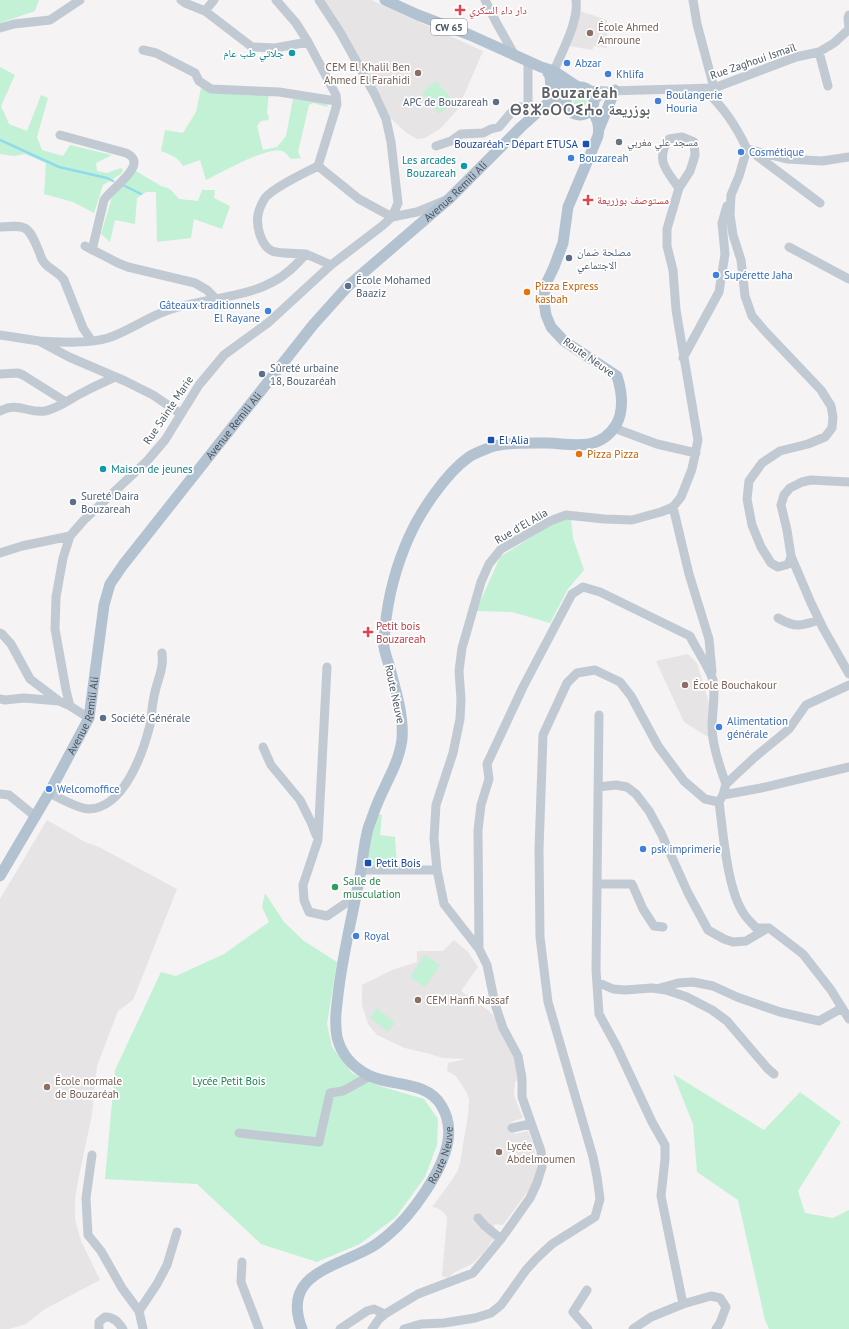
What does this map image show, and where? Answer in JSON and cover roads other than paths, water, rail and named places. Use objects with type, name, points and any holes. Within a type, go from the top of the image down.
[{"type":"main road","name":"CW 65","points":[[385,0],[514,54],[552,73]]},
{"type":"main road","points":[[552,73],[591,92],[589,108],[597,120],[598,133]]},
{"type":"main road","points":[[552,73],[567,100],[572,113],[576,115],[589,108]]},
{"type":"main road","points":[[548,103],[552,73]]},
{"type":"main road","points":[[567,100],[573,88],[583,88]]},
{"type":"main road","points":[[598,133],[612,91]]},
{"type":"main road","name":"Avenue Remili Ali","points":[[0,876],[36,817],[89,718],[104,605],[110,584],[123,565],[313,325],[348,286],[450,198],[521,127],[548,103],[557,99],[567,100]]},
{"type":"main road","name":"Route Neuve","points":[[302,1329],[298,1318],[298,1303],[301,1290],[309,1280],[323,1269],[369,1249],[389,1234],[411,1212],[442,1160],[447,1144],[449,1128],[446,1112],[438,1099],[427,1091],[370,1076],[355,1067],[344,1056],[338,1040],[335,1018],[340,977],[361,870],[366,834],[377,801],[398,759],[402,739],[402,718],[384,645],[387,608],[398,565],[409,536],[428,503],[448,477],[470,456],[494,446],[546,443],[582,446],[595,443],[608,436],[620,417],[621,388],[618,376],[564,341],[551,327],[546,315],[544,302],[545,286],[563,243],[568,207],[598,133]]},
{"type":"street","points":[[0,28],[14,24],[50,20],[80,0]]},
{"type":"street","points":[[181,0],[206,11],[252,47],[275,48],[308,42]]},
{"type":"street","points":[[206,11],[214,0]]},
{"type":"street","points":[[276,0],[296,23],[308,42],[333,88],[336,101],[335,111],[318,166],[272,192],[266,198],[261,205],[258,215],[259,232],[268,248],[274,252],[306,254],[331,265]]},
{"type":"street","points":[[318,166],[359,199],[392,217],[398,203],[391,142],[386,119],[375,95],[348,46],[320,0]]},
{"type":"street","points":[[485,0],[514,54]]},
{"type":"street","points":[[552,73],[570,32],[576,10],[576,0]]},
{"type":"street","points":[[693,0],[709,88],[741,135],[748,149],[820,203]]},
{"type":"street","points":[[849,15],[849,29]]},
{"type":"street","name":"Rue Zaghoui Ismaïl","points":[[583,88],[612,91],[709,88],[796,57],[819,52],[834,43],[849,29]]},
{"type":"street","points":[[143,50],[156,53],[195,73],[199,81],[211,89],[279,92],[336,101]]},
{"type":"street","points":[[819,52],[828,86]]},
{"type":"street","points":[[436,146],[451,141],[460,134],[483,133],[499,127],[516,107],[526,107],[528,104],[528,61]]},
{"type":"street","points":[[589,108],[601,95],[612,91]]},
{"type":"street","points":[[60,135],[126,153],[134,160],[134,164],[130,172],[107,195],[104,200],[89,248],[128,267],[195,283],[207,290],[215,298]]},
{"type":"street","points":[[679,188],[665,170],[662,160],[663,148],[669,139],[682,137],[694,142],[694,155],[690,171],[679,188],[667,229],[667,246],[673,270],[676,310],[698,440],[692,469],[681,497],[673,507],[689,574],[709,639],[714,702],[712,728],[716,750],[726,784]]},
{"type":"street","points":[[748,149],[787,159],[822,161],[849,157]]},
{"type":"street","points":[[684,358],[719,292],[725,254],[722,223],[748,149]]},
{"type":"street","points":[[731,195],[730,215],[733,235],[741,260],[745,296],[752,316],[821,390],[831,406],[833,417],[832,428],[825,437],[808,444],[780,452],[762,463],[749,481],[747,500],[752,525],[761,547],[771,563],[778,567],[789,563],[790,556],[787,530],[780,504],[784,495],[790,488],[802,482],[812,480],[849,482]]},
{"type":"street","name":"Rue Sainte Marie","points":[[70,706],[55,629],[56,597],[63,558],[70,536],[84,520],[147,460],[165,440],[199,385],[224,356],[269,322],[331,265],[392,217],[417,212],[450,198]]},
{"type":"street","points":[[0,227],[18,226],[27,229],[32,234],[43,262],[61,275],[64,280],[83,328],[91,340]]},
{"type":"street","points":[[790,247],[849,279]]},
{"type":"street","points":[[0,335],[39,342],[80,342],[107,338],[166,310],[252,291],[270,284],[289,272],[306,254]]},
{"type":"street","points":[[39,342],[153,395],[181,414]]},
{"type":"street","points":[[0,374],[23,375],[66,402]]},
{"type":"street","points":[[0,411],[7,407],[13,406],[32,411],[44,411],[58,407],[85,391],[115,377]]},
{"type":"street","points":[[614,428],[657,444],[696,453]]},
{"type":"street","name":"Rue d'El Alia","points":[[479,949],[444,904],[437,870],[434,838],[436,805],[453,753],[460,719],[461,699],[459,671],[462,648],[467,625],[481,582],[489,564],[501,549],[550,521],[566,515],[632,520],[673,507]]},
{"type":"street","points":[[0,553],[22,546],[70,536]]},
{"type":"street","points":[[790,556],[819,620],[849,674]]},
{"type":"street","points":[[372,1329],[379,1319],[385,1314],[418,1294],[473,1273],[501,1239],[530,1198],[542,1167],[541,1151],[530,1124],[522,1097],[522,1078],[518,1056],[504,1028],[495,1004],[487,965],[479,949],[478,830],[481,805],[489,779],[488,764],[523,687],[572,594],[584,587],[600,592],[690,636],[697,651],[707,666],[713,681]]},
{"type":"street","points":[[778,618],[787,623],[802,626],[819,620]]},
{"type":"street","points":[[0,633],[11,644],[30,678],[59,701],[89,718]]},
{"type":"street","points":[[49,793],[79,807],[89,809],[101,806],[112,800],[122,789],[130,779],[138,761],[150,725],[155,692],[162,665],[162,653]]},
{"type":"street","points":[[327,667],[318,840],[303,885],[304,900],[309,912],[327,916],[355,896]]},
{"type":"street","points":[[404,1329],[421,1324],[444,1323],[475,1318],[491,1313],[500,1305],[526,1270],[552,1244],[595,1217],[600,1199],[593,1157],[548,1002],[540,937],[539,850],[543,735],[567,683],[577,673],[595,670],[620,682],[631,696],[658,746],[684,781],[705,799],[721,798],[849,766]]},
{"type":"street","points":[[849,685],[806,705],[789,729],[755,757],[726,784],[721,798],[726,858],[734,893],[743,913],[756,928],[769,928],[803,954],[832,990],[849,1019]]},
{"type":"street","points":[[0,699],[5,700],[24,698],[59,701]]},
{"type":"street","points":[[599,715],[597,884],[597,982],[599,1014],[617,1047],[652,1122],[665,1145],[661,1196],[683,1304]]},
{"type":"street","points":[[263,746],[271,765],[300,800],[318,840]]},
{"type":"street","points":[[598,787],[616,785],[627,787],[636,794],[661,833],[688,893],[708,930],[733,942],[746,941],[769,928]]},
{"type":"street","points":[[0,794],[9,795],[36,817]]},
{"type":"street","points":[[361,870],[437,870]]},
{"type":"street","points":[[597,884],[632,884],[643,909],[654,926],[663,927]]},
{"type":"street","points":[[597,982],[614,989],[666,990],[687,997],[712,1010],[727,1021],[774,1074]]},
{"type":"street","points":[[656,989],[678,982],[693,982],[713,986],[737,997],[780,1012],[818,1021],[842,1008]]},
{"type":"street","points":[[238,1133],[319,1142],[330,1093],[343,1092],[370,1076]]},
{"type":"street","points":[[512,1128],[530,1124]]},
{"type":"street","points":[[92,1154],[86,1198],[88,1235],[101,1251],[122,1288],[139,1311],[143,1329]]},
{"type":"street","points":[[478,1218],[501,1239]]},
{"type":"street","points":[[139,1311],[157,1284],[167,1265],[177,1232]]},
{"type":"street","points":[[242,1262],[242,1282],[259,1329]]},
{"type":"street","points":[[587,1290],[573,1312],[588,1329]]},
{"type":"street","points":[[633,1329],[651,1317],[683,1304],[711,1296],[720,1298],[726,1307],[716,1329]]},
{"type":"street","points":[[340,1329],[367,1311],[374,1309],[385,1314]]},
{"type":"street","points":[[99,1329],[99,1322],[105,1317],[111,1317],[119,1322],[122,1329]]},
{"type":"waterway","points":[[0,140],[59,167],[107,178],[113,181]]},
{"type":"waterway","points":[[125,186],[141,194]]},
{"type":"place","name":"دار داء السكري","points":[[460,10]]},
{"type":"place","name":"École Ahmed Amroune","points":[[590,33]]},
{"type":"place","name":"جلاتي طب عام","points":[[292,53]]},
{"type":"place","name":"Abzar","points":[[567,63]]},
{"type":"place","name":"CEM El Khalil Ben Ahmed El Farahidi","points":[[418,73]]},
{"type":"place","name":"Khlifa","points":[[608,74]]},
{"type":"place","name":"Boulangerie Houria","points":[[658,101]]},
{"type":"place","name":"APC de Bouzareah","points":[[496,102]]},
{"type":"place","name":"مسجد علي مغربي","points":[[619,142]]},
{"type":"place","name":"Bouzaréah - Départ ETUSA","points":[[586,144]]},
{"type":"place","name":"Cosmétique","points":[[741,152]]},
{"type":"place","name":"Bouzareah","points":[[571,158]]},
{"type":"place","name":"Les arcades Bouzareah","points":[[464,166]]},
{"type":"place","name":"مستوصف بوزريعة","points":[[588,200]]},
{"type":"place","name":"مصلحة ضمان الاجتماعي","points":[[569,258]]},
{"type":"place","name":"Supérette Jaha","points":[[716,275]]},
{"type":"place","name":"École Mohamed Baaziz","points":[[348,286]]},
{"type":"place","name":"Pizza Express kasbah","points":[[527,292]]},
{"type":"place","name":"Gâteaux traditionnels El Rayane","points":[[268,311]]},
{"type":"place","name":"Sûreté urbaine 18, Bouzaréah","points":[[262,374]]},
{"type":"place","name":"El Alia","points":[[491,440]]},
{"type":"place","name":"Pizza Pizza","points":[[579,454]]},
{"type":"place","name":"Maison de jeunes","points":[[103,469]]},
{"type":"place","name":"Sureté Daira Bouzareah","points":[[73,502]]},
{"type":"place","name":"Petit bois Bouzareah","points":[[368,632]]},
{"type":"place","name":"École Bouchakour","points":[[685,685]]},
{"type":"place","name":"Société Générale","points":[[103,718]]},
{"type":"place","name":"Alimentation générale","points":[[719,727]]},
{"type":"place","name":"Welcomoffice","points":[[49,789]]},
{"type":"place","name":"psk imprimerie","points":[[643,849]]},
{"type":"place","name":"Petit Bois","points":[[368,863]]},
{"type":"place","name":"Salle de musculation","points":[[335,887]]},
{"type":"place","name":"Royal","points":[[356,936]]},
{"type":"place","name":"CEM Hanfi Nassaf","points":[[418,1000]]},
{"type":"place","name":"École normale de Bouzaréah","points":[[47,1087]]},
{"type":"place","name":"Lycée Abdelmoumen","points":[[499,1152]]},
{"type":"district","name":"Bouzaréah ⴱⵓⵣⴰⵔⵔⵉⵄⴰ بوزريعة","points":[[580,100]]},
{"type":"park label","name":"Lycée Petit Bois","points":[[229,1081]]}]
